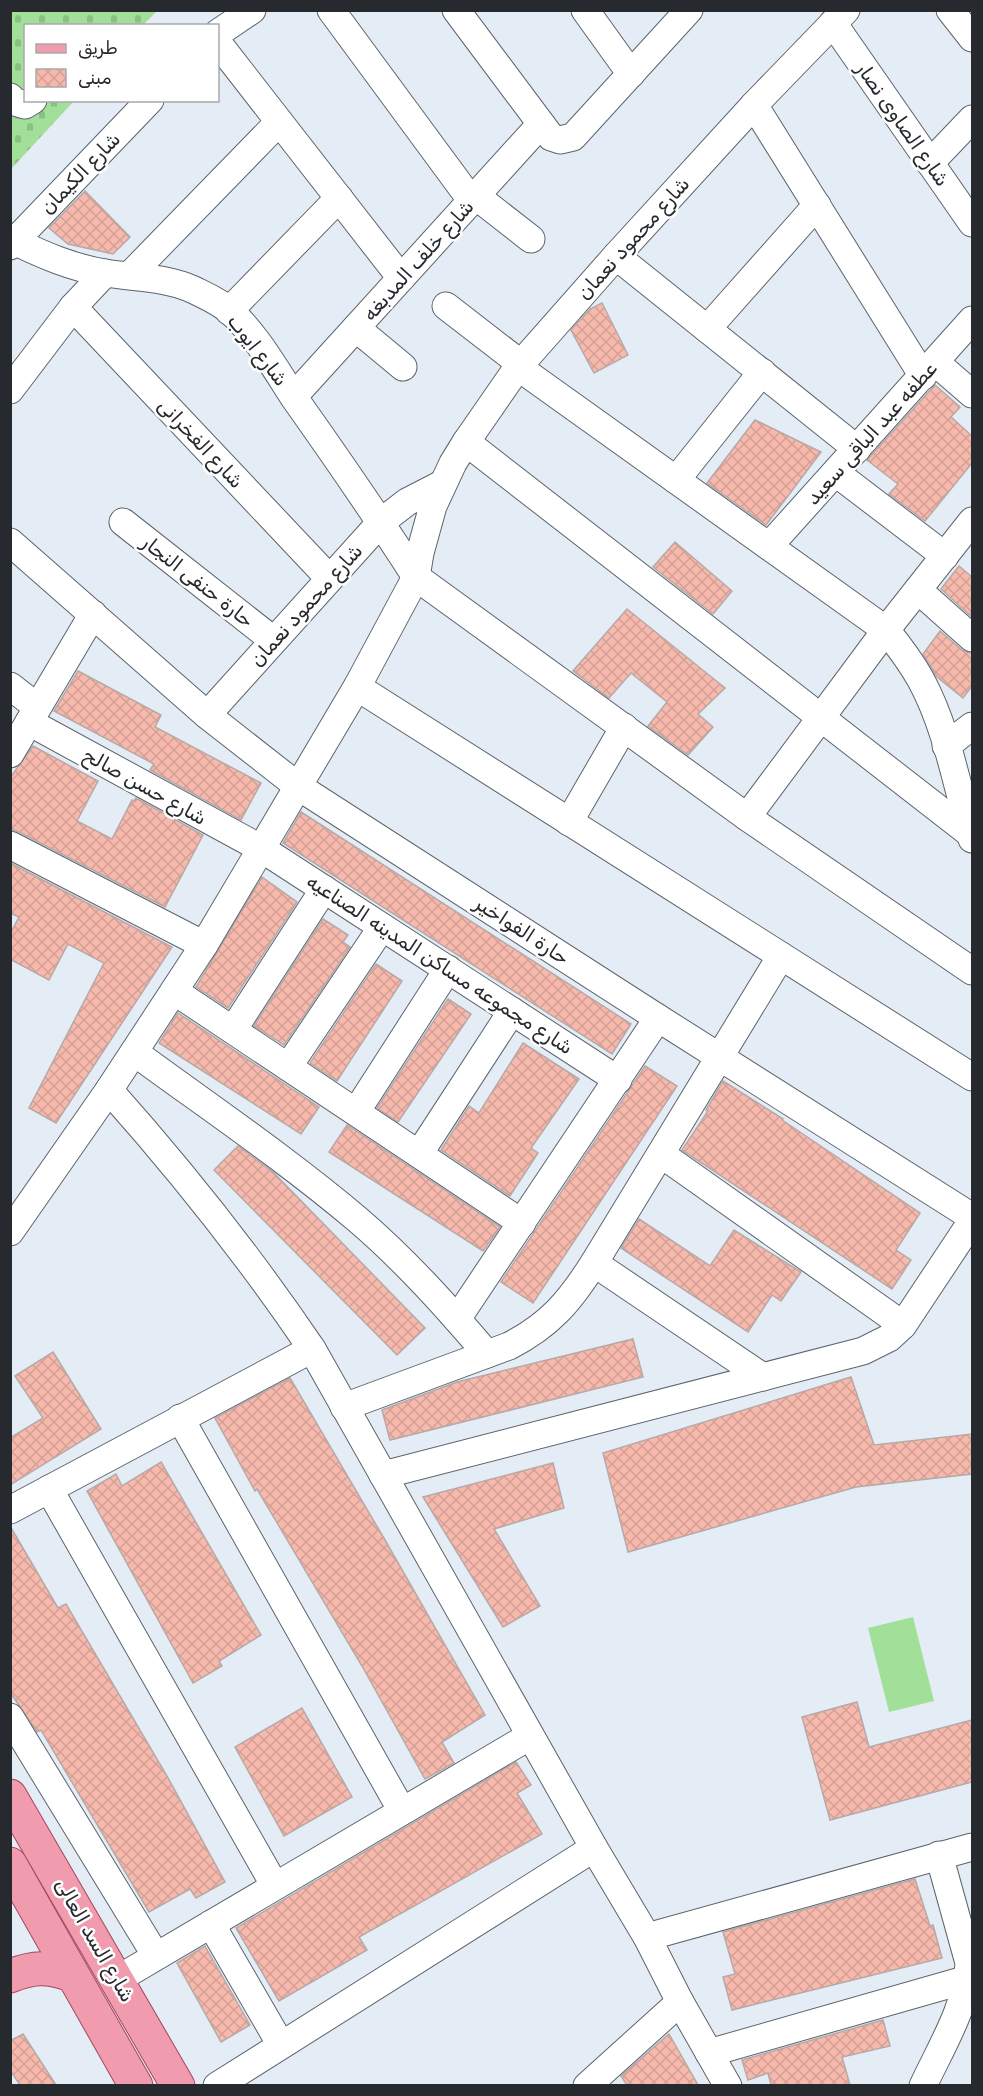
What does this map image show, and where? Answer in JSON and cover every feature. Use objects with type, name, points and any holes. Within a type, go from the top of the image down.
[{"type":"main road","name":"شارع السد العالى","points":[[10,1796],[178,2085]]},
{"type":"main road","name":"شارع السد العالى","points":[[10,1864],[136,2085]]},
{"type":"main road","points":[[10,1976],[28,1969],[51,1968],[72,1975]]},
{"type":"street","points":[[219,24],[226,10]]},
{"type":"street","points":[[219,32],[252,10]]},
{"type":"street","points":[[331,10],[473,198],[531,238]]},
{"type":"street","points":[[456,10],[541,123],[555,139],[564,140],[573,137],[689,10]]},
{"type":"street","points":[[585,10],[632,74]]},
{"type":"street","points":[[950,10],[972,38]]},
{"type":"street","name":"شارع محمود نعمان","points":[[10,1232],[109,1090],[204,945],[357,687],[416,577],[425,530],[442,484],[466,442],[519,366],[754,105],[840,17]]},
{"type":"street","name":"شارع الصاوى نصار","points":[[840,17],[930,163],[972,224]]},
{"type":"street","points":[[219,44],[401,278]]},
{"type":"street","points":[[10,97],[15,102],[25,105],[30,102]]},
{"type":"street","name":"شارع الكيمان","points":[[12,244],[148,102]]},
{"type":"street","points":[[754,105],[816,205],[929,369],[972,394]]},
{"type":"street","points":[[930,163],[972,119]]},
{"type":"street","points":[[10,390],[73,308],[118,274],[279,122]]},
{"type":"street","name":"شارع خلف المدبغه","points":[[294,396],[541,123]]},
{"type":"street","points":[[230,311],[339,198]]},
{"type":"street","points":[[707,329],[816,205]]},
{"type":"street","name":"شارع ايوب","points":[[12,244],[58,261],[182,286],[212,299],[230,311],[294,396],[416,577]]},
{"type":"street","points":[[616,256],[857,449]]},
{"type":"street","points":[[446,306],[519,366],[886,630],[906,654],[934,709],[972,837]]},
{"type":"street","name":"شارع الفخرانى","points":[[73,308],[329,578]]},
{"type":"street","name":"عطفه عبد الباقى سعيد","points":[[769,546],[972,320]]},
{"type":"street","points":[[356,328],[403,368]]},
{"type":"street","points":[[676,480],[762,372]]},
{"type":"street","points":[[466,442],[972,837]]},
{"type":"street","points":[[836,473],[945,556]]},
{"type":"street","name":"شارع محمود نعمان","points":[[207,715],[381,522],[407,502],[442,484]]},
{"type":"street","points":[[747,817],[886,630],[972,521]]},
{"type":"street","name":"حارة حنفى النجار","points":[[123,522],[273,640]]},
{"type":"street","name":"حارة الفواخير","points":[[10,542],[207,715],[299,786],[972,1219]]},
{"type":"street","points":[[416,577],[747,817],[972,971]]},
{"type":"street","points":[[918,590],[972,638]]},
{"type":"street","points":[[10,754],[93,614]]},
{"type":"street","name":"شارع حسن صالح","points":[[10,686],[33,715],[262,849]]},
{"type":"street","points":[[357,687],[972,1077]]},
{"type":"street","points":[[946,746],[972,726]]},
{"type":"street","points":[[569,822],[624,727]]},
{"type":"street","points":[[10,845],[204,945]]},
{"type":"street","name":"شارع مجموعه مساكن المدينه الصناعيه","points":[[262,849],[618,1080]]},
{"type":"street","points":[[233,1030],[324,889]]},
{"type":"street","points":[[288,1067],[382,927]]},
{"type":"street","points":[[344,1407],[509,1346],[530,1335],[565,1306],[594,1263],[781,956]]},
{"type":"street","points":[[356,1112],[448,969]]},
{"type":"street","points":[[174,991],[522,1222]]},
{"type":"street","points":[[419,1154],[512,1011]]},
{"type":"street","points":[[457,1319],[658,1018]]},
{"type":"street","points":[[134,1052],[306,1177],[359,1221],[410,1269],[487,1354]]},
{"type":"street","points":[[109,1090],[164,1151],[216,1215],[266,1281],[312,1349],[530,1736],[647,1937],[680,2002],[728,2085]]},
{"type":"street","points":[[661,1154],[903,1325]]},
{"type":"street","points":[[383,1475],[864,1351],[889,1338],[903,1325],[962,1256],[972,1219]]},
{"type":"street","points":[[594,1263],[763,1377]]},
{"type":"street","points":[[10,1510],[312,1349]]},
{"type":"street","points":[[180,1418],[402,1811]]},
{"type":"street","points":[[49,1489],[275,1886]]},
{"type":"street","points":[[10,1717],[156,1956]]},
{"type":"street","points":[[118,1979],[530,1736]]},
{"type":"street","points":[[647,1937],[972,1847]]},
{"type":"street","points":[[217,2085],[594,1848]]},
{"type":"street","points":[[923,2085],[964,1997],[968,1978],[969,1963],[939,1855]]},
{"type":"street","points":[[211,1924],[281,2045]]},
{"type":"street","points":[[709,2053],[968,1978]]},
{"type":"street","points":[[587,2085],[680,2002]]},
{"type":"green space","points":[[11,11],[157,11],[144,24],[24,24],[24,102],[73,102],[11,169]]},
{"type":"green space","points":[[913,1617],[934,1701],[889,1712],[868,1628]]},
{"type":"building","points":[[85,191],[130,237],[113,254],[68,244],[49,228]]},
{"type":"building","points":[[602,303],[628,355],[594,373],[571,330],[590,309]]},
{"type":"building","points":[[935,385],[960,407],[951,417],[972,436],[972,463],[925,521],[889,494],[898,484],[867,460]]},
{"type":"building","points":[[755,420],[821,452],[766,525],[707,483]]},
{"type":"building","points":[[675,542],[732,591],[713,614],[653,567]]},
{"type":"building","points":[[959,566],[972,577],[972,617],[941,589]]},
{"type":"building","points":[[627,609],[725,688],[698,714],[713,727],[688,755],[648,726],[667,702],[631,673],[609,698],[573,671]]},
{"type":"building","points":[[940,631],[962,650],[972,653],[972,686],[963,698],[937,677],[923,654]]},
{"type":"building","points":[[78,671],[161,715],[155,727],[261,783],[241,820],[150,770],[154,764],[54,711]]},
{"type":"building","points":[[33,746],[98,781],[77,821],[112,839],[132,800],[136,798],[203,835],[165,907],[10,829],[10,778]]},
{"type":"building","points":[[301,812],[631,1024],[612,1054],[283,843]]},
{"type":"building","points":[[10,863],[172,947],[56,1123],[29,1108],[104,963],[68,944],[49,980],[10,959],[10,934],[19,917],[10,913]]},
{"type":"building","points":[[262,877],[297,902],[228,1008],[196,987]]},
{"type":"building","points":[[323,919],[348,935],[343,942],[350,947],[284,1045],[254,1026]]},
{"type":"building","points":[[376,964],[402,981],[337,1081],[310,1063]]},
{"type":"building","points":[[448,999],[471,1014],[398,1122],[377,1108]]},
{"type":"building","points":[[178,1013],[319,1107],[301,1134],[159,1043]]},
{"type":"building","points":[[523,1043],[579,1079],[531,1148],[538,1153],[510,1196],[441,1150],[469,1106],[479,1113]]},
{"type":"building","points":[[645,1066],[677,1086],[533,1303],[501,1282]]},
{"type":"building","points":[[723,1081],[783,1119],[920,1213],[896,1250],[911,1260],[892,1289],[682,1150],[708,1111],[706,1110]]},
{"type":"building","points":[[347,1125],[500,1227],[483,1251],[329,1152]]},
{"type":"building","points":[[238,1146],[274,1173],[425,1328],[397,1355],[214,1170]]},
{"type":"building","points":[[639,1219],[710,1266],[734,1230],[801,1272],[781,1301],[772,1295],[748,1332],[621,1248]]},
{"type":"building","points":[[633,1339],[643,1377],[390,1440],[382,1410],[457,1382]]},
{"type":"building","points":[[53,1352],[101,1429],[10,1485],[10,1438],[43,1418],[15,1376]]},
{"type":"building","points":[[851,1377],[874,1445],[972,1434],[972,1474],[856,1487],[628,1552],[603,1453]]},
{"type":"building","points":[[290,1378],[485,1715],[442,1742],[454,1763],[425,1779],[362,1666],[257,1489],[255,1491],[215,1418]]},
{"type":"building","points":[[161,1462],[261,1635],[219,1661],[222,1666],[193,1683],[87,1491],[116,1474],[122,1486]]},
{"type":"building","points":[[553,1463],[564,1508],[494,1529],[540,1606],[503,1627],[423,1497]]},
{"type":"building","points":[[10,1526],[58,1608],[66,1604],[167,1776],[225,1882],[196,1898],[190,1889],[149,1912],[41,1730],[37,1732],[10,1692]]},
{"type":"building","points":[[857,1702],[869,1747],[972,1720],[972,1782],[830,1820],[802,1717]]},
{"type":"building","points":[[302,1708],[352,1797],[284,1836],[235,1747]]},
{"type":"building","points":[[516,1762],[531,1785],[517,1793],[542,1834],[359,1937],[367,1950],[279,2001],[236,1928]]},
{"type":"building","points":[[915,1879],[930,1926],[933,1925],[942,1958],[732,2010],[723,1977],[735,1974],[723,1932]]},
{"type":"building","points":[[205,1946],[250,2025],[221,2042],[177,1963]]},
{"type":"building","points":[[883,2020],[890,2046],[842,2057],[850,2085],[771,2085],[768,2073],[748,2080],[742,2060]]},
{"type":"building","points":[[23,2034],[56,2085],[20,2085],[10,2070],[10,2041]]},
{"type":"building","points":[[669,2034],[698,2085],[627,2085],[621,2076]]}]
